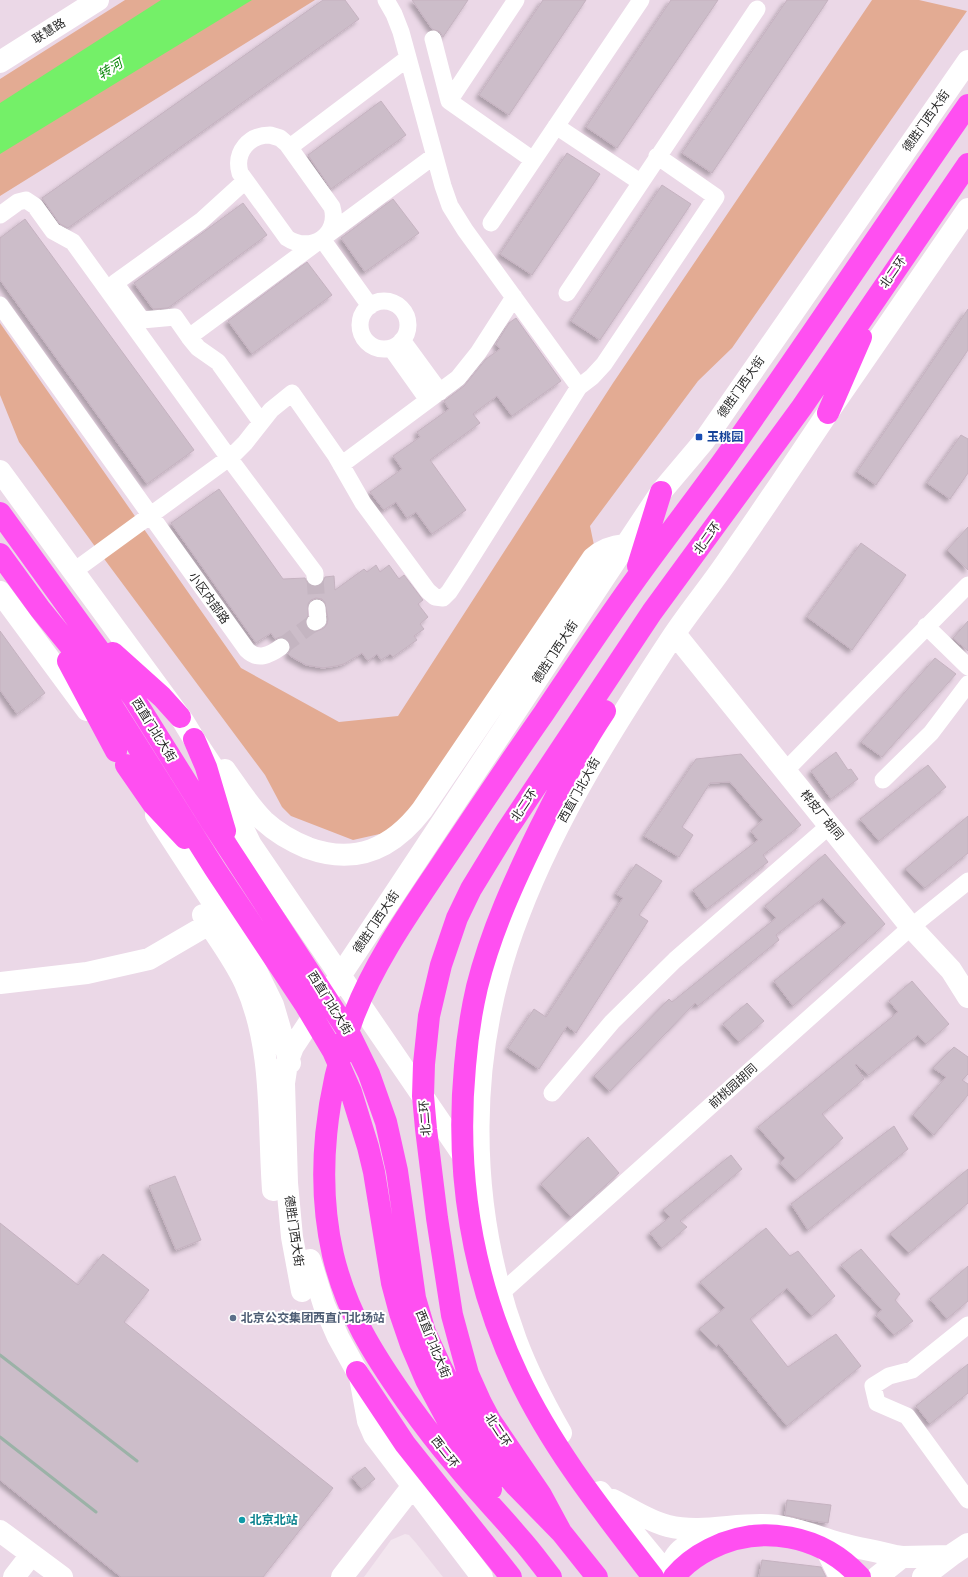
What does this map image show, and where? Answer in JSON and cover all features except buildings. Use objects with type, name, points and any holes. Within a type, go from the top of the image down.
[{"type":"highway","points":[[405,1444],[340,1281],[332,1248],[327,1217],[325,1162],[331,1101],[340,1058],[353,1018],[385,951],[510,763],[633,583],[724,459],[968,105]]},
{"type":"highway","name":"北二环","points":[[561,1532],[534,1484],[488,1416],[470,1379],[461,1353],[450,1307],[437,1218],[423,1096],[427,1033],[434,990],[444,956],[457,918],[475,881],[507,830],[652,612],[802,407],[881,290],[961,178],[968,164]]},
{"type":"highway","points":[[828,413],[881,290]]},
{"type":"highway","points":[[633,583],[661,492]]},
{"type":"highway","name":"西直门北大街","points":[[0,513],[133,697],[355,1045],[369,1074],[385,1118],[400,1188],[413,1285],[418,1310],[430,1342],[449,1385],[473,1428],[500,1467],[515,1485],[561,1532]]},
{"type":"highway","name":"西直门北大街","points":[[0,554],[40,609],[85,664],[333,1051],[358,1111],[369,1151],[374,1172],[392,1283],[400,1313],[413,1350],[428,1384],[447,1419],[521,1539]]},
{"type":"highway","points":[[40,609],[51,632],[121,758],[157,809],[202,854],[220,876]]},
{"type":"highway","points":[[652,612],[645,643],[638,661],[583,746],[549,809],[508,896],[490,943],[478,986],[470,1023],[462,1097],[462,1134],[466,1196],[476,1257],[498,1328],[518,1377],[545,1428],[586,1489],[653,1577]]},
{"type":"highway","points":[[75,615],[97,639],[153,688],[180,717]]},
{"type":"highway","points":[[194,739],[206,767],[228,844],[233,854]]},
{"type":"highway","name":"西二环","points":[[354,1316],[375,1355],[418,1416],[454,1463],[521,1539],[551,1577]]},
{"type":"highway","points":[[357,1372],[405,1444],[511,1577]]},
{"type":"highway","points":[[561,1532],[597,1577]]},
{"type":"highway","points":[[673,1577],[693,1559],[717,1546],[744,1537],[768,1535],[796,1538],[822,1547],[846,1563],[860,1577]]},
{"type":"street","name":"联慧路","points":[[0,62],[98,0]]},
{"type":"street","points":[[386,0],[399,24],[442,186],[452,209],[469,236],[579,387]]},
{"type":"street","points":[[449,101],[516,0]]},
{"type":"street","points":[[491,223],[641,0]]},
{"type":"street","points":[[567,293],[657,156],[758,9]]},
{"type":"street","points":[[433,39],[449,101],[533,160]]},
{"type":"street","points":[[290,147],[408,58]]},
{"type":"street","name":"德胜门西大街","points":[[302,1291],[292,1237],[288,1193],[285,1071],[293,1047],[661,492],[704,441],[968,61]]},
{"type":"street","points":[[556,126],[640,182]]},
{"type":"street","points":[[270,135],[281,140],[290,147],[332,207],[333,216],[331,226],[322,239],[314,243],[305,244],[294,242],[287,238],[245,181],[240,173],[238,162],[241,152],[250,141],[261,136],[270,135]]},
{"type":"street","points":[[189,337],[434,156]]},
{"type":"street","points":[[74,571],[229,458],[242,447],[275,406],[292,393],[330,446],[365,507],[428,592],[438,598],[443,598],[450,590],[525,474],[579,387],[604,364],[716,196],[657,156]]},
{"type":"street","points":[[245,181],[201,221],[115,283],[142,320],[175,318],[198,348],[218,362],[261,422]]},
{"type":"street","points":[[0,215],[18,202],[26,200],[35,206],[53,231],[73,242],[315,574],[315,577]]},
{"type":"street","points":[[675,634],[730,557],[968,209]]},
{"type":"street","points":[[322,239],[370,306]]},
{"type":"street","points":[[341,465],[458,378],[469,366],[514,297]]},
{"type":"street","points":[[377,302],[388,302],[397,306],[402,310],[407,319],[406,333],[396,344],[381,349],[368,343],[363,337],[360,328],[360,321],[364,311],[377,302]]},
{"type":"street","name":"小区内部路","points":[[0,305],[149,515],[249,652],[255,656],[264,656],[271,654],[281,647]]},
{"type":"street","points":[[396,344],[434,396]]},
{"type":"street","points":[[0,471],[180,717],[212,766],[251,845],[480,1182]]},
{"type":"street","points":[[180,717],[207,747],[260,816],[283,836],[311,849],[333,855],[351,856],[371,851],[396,837],[419,813],[593,558],[608,549],[625,545]]},
{"type":"street","points":[[786,770],[968,585]]},
{"type":"street","points":[[0,592],[121,758],[156,816],[245,950],[261,978],[273,1006],[285,1045],[298,1099],[303,1203],[312,1270],[331,1321],[362,1384],[370,1426],[378,1442]]},
{"type":"street","points":[[926,626],[968,667]]},
{"type":"street","name":"桦皮厂胡同","points":[[675,634],[912,927],[951,970],[968,997]]},
{"type":"street","name":"西直门北大街","points":[[668,1577],[603,1496],[574,1454],[546,1406],[518,1344],[501,1293],[488,1238],[480,1182],[479,1108],[483,1053],[492,1003],[512,933],[541,863],[597,756],[675,634]]},
{"type":"street","points":[[883,780],[931,734],[968,684]]},
{"type":"street","points":[[156,816],[173,867],[244,982],[262,1038],[267,1074],[274,1201],[284,1244],[291,1265],[320,1334],[345,1376],[360,1415],[378,1442],[472,1564]]},
{"type":"street","points":[[552,1093],[612,1022],[676,960],[830,825]]},
{"type":"street","name":"前桃园胡同","points":[[501,1293],[912,927],[968,881]]},
{"type":"street","points":[[0,983],[87,973],[149,959],[209,924]]},
{"type":"street","points":[[968,1325],[912,1370],[889,1376],[873,1386],[877,1402],[906,1416],[968,1500]]},
{"type":"street","points":[[342,1577],[412,1487]]},
{"type":"street","points":[[603,1496],[668,1526],[700,1529],[763,1525],[787,1527],[840,1543],[902,1557],[950,1556]]},
{"type":"street","points":[[673,1577],[672,1565],[679,1551],[694,1541],[724,1534],[761,1530],[777,1531],[816,1541],[828,1553],[840,1577]]},
{"type":"street","points":[[0,1531],[62,1577]]},
{"type":"street","points":[[923,1577],[968,1544]]},
{"type":"street","points":[[14,1577],[31,1555]]},
{"type":"street","points":[[877,1577],[902,1557]]},
{"type":"shaded area","points":[[125,0],[315,0],[0,196],[0,79]]},
{"type":"shaded area","points":[[872,0],[919,0],[967,11],[732,348],[698,381],[590,526],[595,550],[412,813],[384,833],[353,840],[291,816],[282,807],[265,775],[19,442],[0,395],[0,323],[241,668],[339,722],[398,716],[613,383]]},
{"type":"shaded area","points":[[405,1534],[409,1535],[443,1577],[364,1577],[391,1540]]},
{"type":"water","name":"转河","points":[[161,0],[252,0],[0,154],[0,103]]},
{"type":"tunnel","points":[[315,577],[317,608]]},
{"type":"tunnel","points":[[281,647],[315,622]]},
{"type":"railway","points":[[0,1355],[137,1461]]},
{"type":"railway","points":[[0,1437],[96,1512]]},
{"type":"place","name":"玉桃园","points":[[699,437]]},
{"type":"place","name":"北京公交集团西直门北场站","points":[[233,1318]]},
{"type":"place","name":"北京北站","points":[[242,1520]]}]
